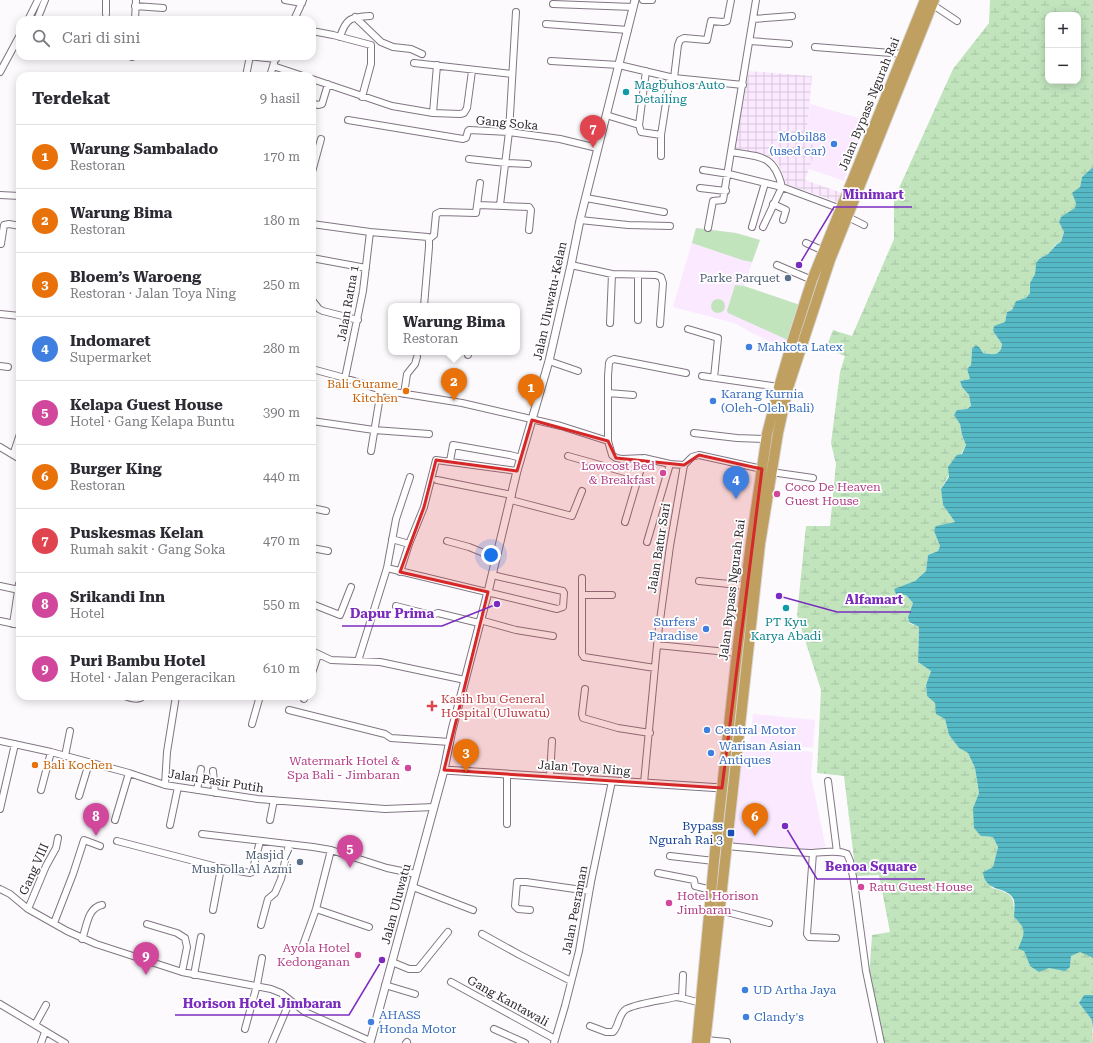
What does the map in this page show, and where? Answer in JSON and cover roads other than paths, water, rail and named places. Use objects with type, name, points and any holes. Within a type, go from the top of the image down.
[{"type":"highway","name":"Jalan Bypass Ngurah Rai","points":[[702,1042],[701,1003],[714,861],[727,789],[760,544],[766,471],[766,439],[779,387],[812,280],[904,54],[931,2]]},
{"type":"highway","name":"Jalan Bypass Ngurah Rai","points":[[702,1042],[726,846],[727,789],[737,653],[745,588],[766,471],[778,433],[788,388],[830,260],[931,2]]},
{"type":"street","points":[[30,16],[38,0]]},
{"type":"street","points":[[39,16],[45,0]]},
{"type":"street","points":[[106,0],[106,14]]},
{"type":"street","points":[[285,0],[302,2],[296,16]]},
{"type":"street","points":[[644,0],[652,0]]},
{"type":"street","points":[[662,156],[661,135],[680,40],[684,38],[707,40],[711,21],[727,21],[731,0]]},
{"type":"street","points":[[708,228],[713,201],[723,200],[726,191],[756,0]]},
{"type":"street","points":[[931,2],[957,21]]},
{"type":"street","points":[[135,16],[136,3],[163,8]]},
{"type":"street","points":[[553,4],[634,3]]},
{"type":"street","name":"Jalan Uluwatu-Kelan","points":[[444,770],[517,471],[549,361],[597,148],[634,3]]},
{"type":"street","points":[[500,205],[509,132],[516,12]]},
{"type":"street","points":[[340,37],[346,22],[354,18],[370,16]]},
{"type":"street","points":[[753,19],[792,16]]},
{"type":"street","points":[[354,18],[381,42],[393,47],[411,50],[422,54]]},
{"type":"street","points":[[546,24],[628,30]]},
{"type":"street","points":[[316,33],[340,37],[371,46],[371,64],[362,97]]},
{"type":"street","points":[[750,41],[789,44]]},
{"type":"street","points":[[0,72],[16,42]]},
{"type":"street","points":[[815,47],[904,54]]},
{"type":"street","points":[[247,72],[248,60]]},
{"type":"street","points":[[271,72],[275,60]]},
{"type":"street","points":[[551,61],[619,65],[672,78],[743,85]]},
{"type":"street","points":[[414,63],[472,71],[512,74]]},
{"type":"street","points":[[433,113],[437,65]]},
{"type":"street","points":[[273,66],[291,72]]},
{"type":"street","points":[[316,80],[392,106],[433,113],[460,114],[464,113],[467,108],[472,71]]},
{"type":"street","points":[[646,71],[639,125],[641,132],[661,135]]},
{"type":"street","points":[[316,104],[322,104],[328,84]]},
{"type":"street","points":[[606,115],[639,125]]},
{"type":"street","name":"Gang Soka","points":[[348,120],[463,138],[466,138],[469,130],[509,132],[560,139],[597,148]]},
{"type":"street","points":[[316,157],[321,139]]},
{"type":"street","points":[[731,152],[768,160],[775,169],[782,187],[763,227]]},
{"type":"street","points":[[469,159],[528,164]]},
{"type":"street","points":[[703,170],[728,174],[782,187],[841,209]]},
{"type":"street","points":[[424,303],[429,239],[434,235],[436,214],[440,212],[477,212],[480,183]]},
{"type":"street","points":[[752,227],[764,183]]},
{"type":"street","points":[[700,188],[726,191]]},
{"type":"street","points":[[0,195],[16,196]]},
{"type":"street","points":[[586,198],[664,212]]},
{"type":"street","points":[[773,204],[786,210],[783,220]]},
{"type":"street","points":[[478,205],[500,205],[531,208],[529,230]]},
{"type":"street","points":[[848,217],[864,225]]},
{"type":"street","points":[[580,220],[628,225],[670,226]]},
{"type":"street","points":[[1,244],[4,225],[16,225]]},
{"type":"street","points":[[316,225],[370,232],[424,236],[429,239]]},
{"type":"street","name":"Jalan Ratna 1","points":[[345,378],[363,291],[370,232]]},
{"type":"street","points":[[806,243],[824,251]]},
{"type":"street","points":[[316,259],[366,268]]},
{"type":"street","points":[[571,265],[612,274],[656,275],[662,278],[660,324]]},
{"type":"street","points":[[777,265],[812,280]]},
{"type":"street","points":[[610,323],[612,274]]},
{"type":"street","points":[[638,275],[638,320]]},
{"type":"street","points":[[316,304],[321,310],[358,320]]},
{"type":"street","points":[[0,314],[16,316]]},
{"type":"street","points":[[688,329],[718,338],[714,378]]},
{"type":"street","points":[[404,394],[407,374],[415,364],[417,357]]},
{"type":"street","points":[[686,373],[612,360],[609,363],[608,441],[611,453],[616,458],[644,458],[670,464],[684,465],[692,457],[699,456],[766,471],[813,478]]},
{"type":"street","points":[[549,361],[578,370]]},
{"type":"street","points":[[0,366],[8,368]]},
{"type":"street","points":[[316,369],[381,390],[462,403],[561,426],[608,441]]},
{"type":"street","points":[[702,376],[779,387]]},
{"type":"street","points":[[371,451],[381,390]]},
{"type":"street","points":[[608,393],[633,395]]},
{"type":"street","points":[[316,422],[374,430],[429,434]]},
{"type":"street","points":[[694,433],[737,438],[766,439]]},
{"type":"street","points":[[450,461],[453,445],[521,458]]},
{"type":"street","points":[[13,455],[16,446]]},
{"type":"street","points":[[0,447],[16,457]]},
{"type":"street","points":[[568,456],[639,476]]},
{"type":"street","points":[[625,522],[644,458]]},
{"type":"street","points":[[400,572],[409,544],[424,507],[436,460],[517,471]]},
{"type":"street","points":[[647,542],[670,464]]},
{"type":"street","name":"Jalan Batur Sari","points":[[644,783],[650,733],[658,634],[670,546],[684,465]]},
{"type":"street","points":[[358,661],[387,568],[397,514],[410,477]]},
{"type":"street","points":[[437,480],[511,498],[571,516],[573,515],[582,491]]},
{"type":"street","points":[[316,509],[326,511]]},
{"type":"street","points":[[392,539],[409,544]]},
{"type":"street","points":[[447,541],[469,547],[496,558]]},
{"type":"street","points":[[316,549],[328,552]]},
{"type":"street","points":[[387,568],[557,609],[563,607],[564,593],[562,591],[492,575]]},
{"type":"street","points":[[582,578],[582,654],[584,657],[655,668]]},
{"type":"street","points":[[699,580],[739,585],[745,588]]},
{"type":"street","points":[[0,586],[16,587]]},
{"type":"street","points":[[316,606],[340,615],[351,587]]},
{"type":"street","points":[[582,595],[612,595]]},
{"type":"street","points":[[13,624],[16,606]]},
{"type":"street","points":[[396,606],[431,615],[438,613],[554,636]]},
{"type":"street","points":[[0,621],[16,624]]},
{"type":"street","points":[[657,645],[737,653]]},
{"type":"street","points":[[316,653],[334,661],[386,663],[465,680]]},
{"type":"street","points":[[585,689],[582,714],[583,718],[618,728],[650,733]]},
{"type":"street","points":[[165,785],[167,752],[175,700]]},
{"type":"street","points":[[252,724],[259,700]]},
{"type":"street","points":[[289,710],[385,734],[391,738],[450,742]]},
{"type":"street","points":[[65,756],[70,731]]},
{"type":"street","points":[[550,776],[552,740]]},
{"type":"street","name":"Jalan Pasir Putih","points":[[0,741],[51,752],[129,773],[165,785],[215,793],[258,799],[385,809],[434,807]]},
{"type":"street","points":[[0,809],[15,744]]},
{"type":"street","points":[[41,790],[51,752]]},
{"type":"street","points":[[79,796],[89,763]]},
{"type":"street","points":[[197,790],[201,769]]},
{"type":"street","name":"Jalan Toya Ning","points":[[444,770],[612,780],[727,789]]},
{"type":"street","name":"Jalan Uluwatu","points":[[370,1042],[444,770]]},
{"type":"street","points":[[213,771],[215,793]]},
{"type":"street","points":[[115,820],[129,773]]},
{"type":"street","points":[[507,774],[507,824]]},
{"type":"street","name":"Jalan Pesraman","points":[[554,1041],[566,1006],[579,951],[589,891],[612,780]]},
{"type":"street","points":[[828,781],[838,852]]},
{"type":"street","points":[[170,825],[178,787]]},
{"type":"street","points":[[270,820],[274,800]]},
{"type":"street","points":[[202,834],[331,850],[374,865],[416,874]]},
{"type":"street","name":"Gang VIII","points":[[28,909],[46,866],[56,848],[58,838]]},
{"type":"street","points":[[54,923],[73,874],[84,840],[100,846]]},
{"type":"street","points":[[117,842],[221,868],[251,872],[260,841]]},
{"type":"street","points":[[261,925],[268,899],[276,893],[281,879],[289,844]]},
{"type":"street","points":[[726,846],[813,853],[846,853],[850,861],[866,971],[881,1043]]},
{"type":"street","points":[[303,945],[316,908],[331,850]]},
{"type":"street","points":[[813,853],[807,934],[809,937],[836,938]]},
{"type":"street","points":[[670,856],[714,861]]},
{"type":"street","points":[[213,910],[221,868]]},
{"type":"street","points":[[658,872],[694,880],[695,886],[712,890]]},
{"type":"street","points":[[530,910],[518,909],[515,906],[517,882],[589,891]]},
{"type":"street","points":[[413,887],[473,910]]},
{"type":"street","points":[[0,889],[10,894],[28,909],[82,939],[182,972],[232,982],[257,985],[276,990],[305,1012],[370,1042]]},
{"type":"street","points":[[82,939],[92,910],[96,906],[102,905]]},
{"type":"street","points":[[316,908],[369,926]]},
{"type":"street","points":[[719,910],[769,923]]},
{"type":"street","points":[[147,924],[180,934],[184,938],[187,947],[182,972]]},
{"type":"street","points":[[392,962],[409,969],[418,969],[448,932]]},
{"type":"street","points":[[482,934],[530,961],[572,981]]},
{"type":"street","points":[[194,975],[201,937]]},
{"type":"street","points":[[245,1029],[257,985],[262,958]]},
{"type":"street","points":[[682,998],[683,975]]},
{"type":"street","name":"Gang Kantawali","points":[[451,982],[554,1041]]},
{"type":"street","points":[[385,985],[415,994]]},
{"type":"street","points":[[590,1026],[606,1032],[613,1032],[625,1010],[676,997],[701,1003]]},
{"type":"street","points":[[272,1043],[290,1001]]},
{"type":"street","points":[[0,1004],[65,1043]]},
{"type":"street","points":[[35,1025],[46,1005]]},
{"type":"street","points":[[494,1029],[516,1041],[524,1043]]},
{"type":"street","points":[[41,1043],[45,1032]]},
{"type":"street","points":[[702,1042],[727,1042]]},
{"type":"water","points":[[1093,167],[1093,958],[1080,952],[1071,956],[1070,967],[1065,971],[1049,968],[1039,972],[1030,966],[1024,951],[1018,949],[1024,932],[1021,925],[1014,917],[1014,900],[1007,892],[992,887],[985,879],[983,872],[993,867],[998,847],[993,837],[981,836],[974,828],[973,808],[979,793],[975,768],[968,753],[959,748],[949,735],[945,719],[936,714],[935,703],[927,696],[926,685],[931,671],[918,662],[919,627],[909,622],[908,617],[913,603],[906,595],[896,594],[894,589],[915,581],[926,571],[928,555],[938,551],[940,546],[934,531],[936,526],[955,522],[943,505],[941,489],[949,477],[948,467],[957,455],[962,454],[966,445],[960,424],[954,415],[957,410],[967,409],[971,406],[969,395],[962,387],[960,381],[970,379],[967,369],[971,365],[972,349],[976,345],[983,353],[996,354],[1000,351],[1002,344],[993,331],[994,326],[1005,322],[1007,312],[1012,310],[1016,301],[1026,298],[1030,293],[1030,283],[1035,274],[1036,263],[1061,242],[1064,232],[1059,222],[1061,217],[1075,208],[1076,203],[1072,193],[1080,187],[1082,177]]},
{"type":"water","points":[[1084,995],[1093,995],[1093,1030],[1092,1020],[1079,1003]]},
{"type":"place","name":"Magbuhos Auto Detailing","points":[[626,92]]},
{"type":"place","name":"Mobil88 (used car)","points":[[834,144]]},
{"type":"place","name":"Puskesmas Kelan","points":[[593,148]]},
{"type":"place","name":"Minimart","points":[[799,265]]},
{"type":"place","name":"Parke Parquet","points":[[788,278]]},
{"type":"place","name":"Mahkota Latex","points":[[749,347]]},
{"type":"place","name":"Bali Gurame Kitchen","points":[[406,391]]},
{"type":"place","name":"Warung Bima","points":[[454,401]]},
{"type":"place","name":"Karang Kurnia (Oleh-Oleh Bali)","points":[[713,401]]},
{"type":"place","name":"Warung Sambalado","points":[[531,407]]},
{"type":"place","name":"Lowcost Bed & Breakfast","points":[[663,473]]},
{"type":"place","name":"Coco De Heaven Guest House","points":[[777,494]]},
{"type":"place","name":"Indomaret","points":[[736,499]]},
{"type":"place","name":"Alfamart","points":[[779,596]]},
{"type":"place","name":"Dapur Prima","points":[[497,604]]},
{"type":"place","name":"PT Kyu Karya Abadi","points":[[786,608]]},
{"type":"place","name":"Surfers' Paradise","points":[[706,629]]},
{"type":"place","name":"Kasih Ibu General Hospital (Uluwatu)","points":[[432,706]]},
{"type":"place","name":"Central Motor","points":[[707,730]]},
{"type":"place","name":"Warisan Asian Antiques","points":[[711,753]]},
{"type":"place","name":"Bali Kochen","points":[[35,765]]},
{"type":"place","name":"Watermark Hotel & Spa Bali - Jimbaran","points":[[408,768]]},
{"type":"place","name":"Bloem’s Waroeng","points":[[466,772]]},
{"type":"place","name":"Benoa Square","points":[[785,826]]},
{"type":"place","name":"Bypass Ngurah Rai 3","points":[[731,833]]},
{"type":"place","name":"Srikandi Inn","points":[[96,836]]},
{"type":"place","name":"Burger King","points":[[755,836]]},
{"type":"place","name":"Masjid / Musholla Al Azmi","points":[[300,862]]},
{"type":"place","name":"Kelapa Guest House","points":[[350,868]]},
{"type":"place","name":"Ratu Guest House","points":[[861,887]]},
{"type":"place","name":"Hotel Horison Jimbaran","points":[[669,903]]},
{"type":"place","name":"Ayola Hotel Kedonganan","points":[[358,955]]},
{"type":"place","name":"Horison Hotel Jimbaran","points":[[382,960]]},
{"type":"place","name":"Puri Bambu Hotel","points":[[146,975]]},
{"type":"place","name":"UD Artha Jaya","points":[[745,990]]},
{"type":"place","name":"Clandy's","points":[[746,1017]]},
{"type":"place","name":"AHASS Honda Motor","points":[[371,1022]]}]
